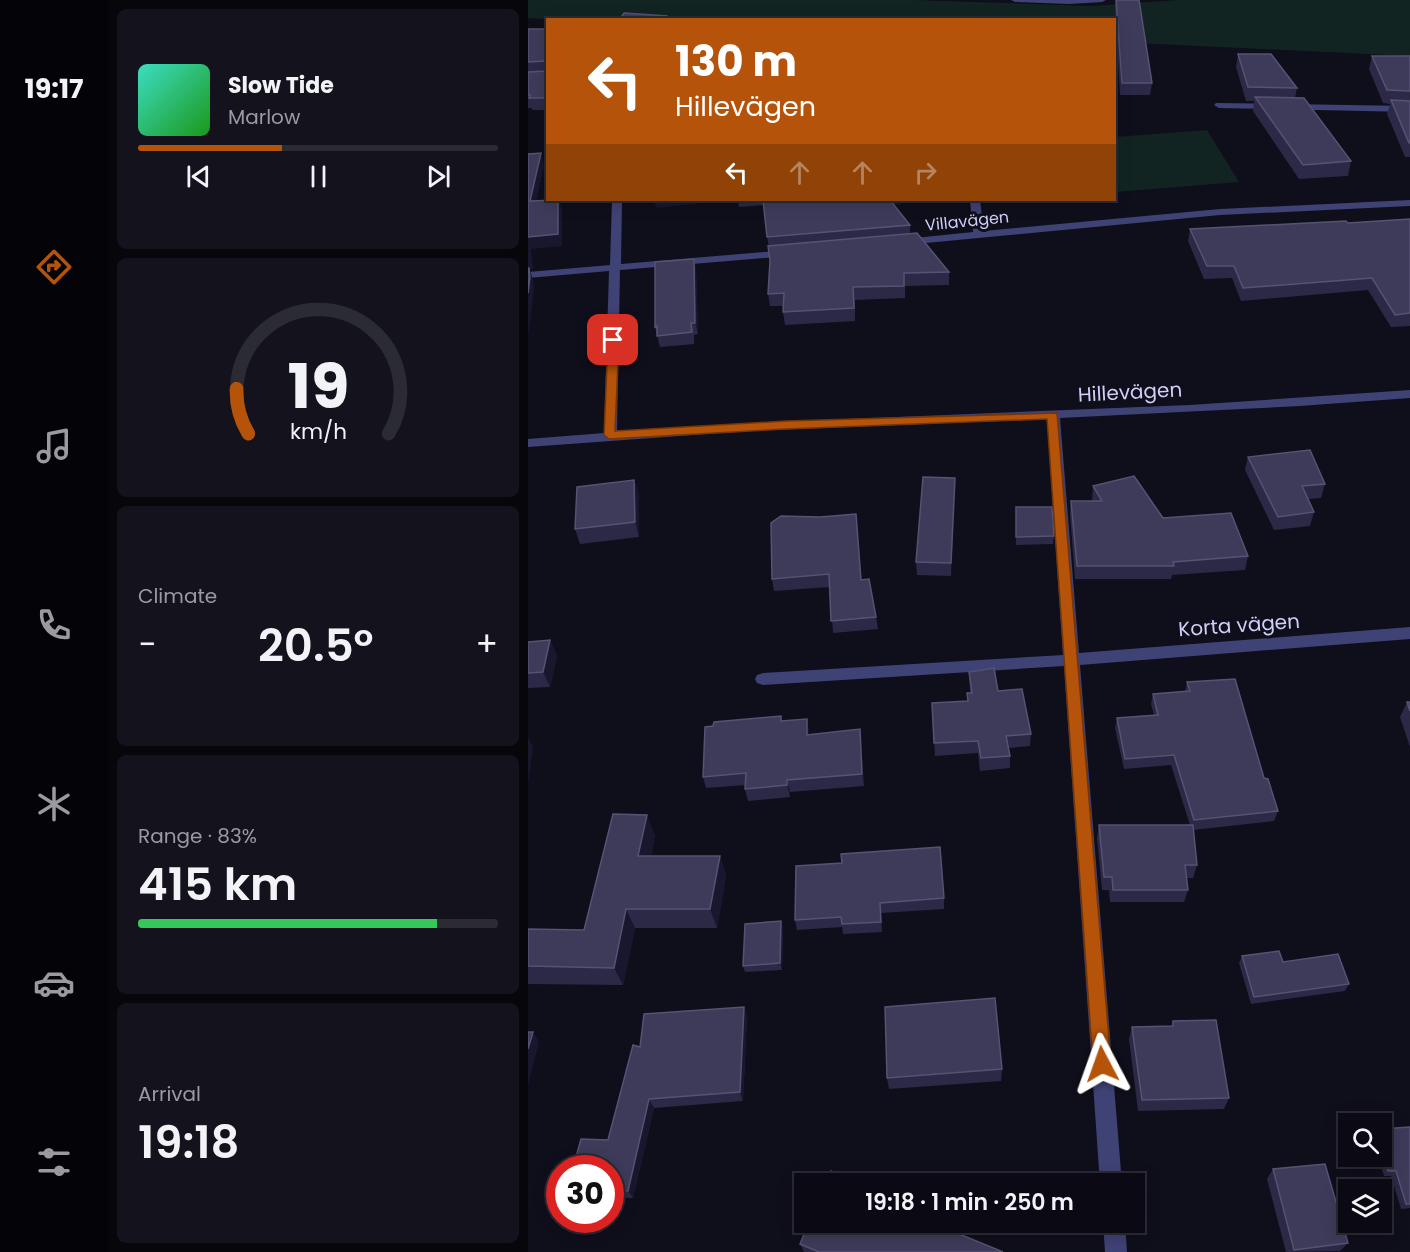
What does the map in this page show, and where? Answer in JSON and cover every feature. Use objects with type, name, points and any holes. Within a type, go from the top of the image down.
[{"type":"street","points":[[1016,0],[1069,2],[1102,0]]},
{"type":"street","points":[[1219,105],[1410,109]]},
{"type":"street","points":[[609,435],[617,201]]},
{"type":"street","points":[[975,201],[979,236]]},
{"type":"street","name":"Villavägen","points":[[897,243],[1157,216],[1410,203]]},
{"type":"street","points":[[528,275],[803,252]]},
{"type":"street","name":"Hillevägen","points":[[528,443],[609,435],[786,425],[1053,416],[1410,394]]},
{"type":"street","points":[[1053,416],[1110,1173]]},
{"type":"street","name":"Korta vägen","points":[[763,679],[1071,660],[1410,633]]},
{"type":"street","points":[[1115,1233],[1116,1252]]},
{"type":"green space","points":[[528,0],[914,0],[1091,6],[1179,0],[1410,0],[1410,56],[1116,42],[1116,18],[528,18]]},
{"type":"green space","points":[[1207,130],[1239,182],[1116,192],[1116,137]]},
{"type":"building","points":[[1116,0],[1139,0],[1152,83],[1122,83]]},
{"type":"building","points":[[624,13],[667,16],[666,18],[620,18]]},
{"type":"building","points":[[528,29],[546,29],[546,62],[528,62]]},
{"type":"building","points":[[1238,54],[1271,54],[1297,88],[1248,87]]},
{"type":"building","points":[[1372,56],[1410,56],[1410,91],[1387,90]]},
{"type":"building","points":[[546,71],[546,98],[529,98],[528,72]]},
{"type":"building","points":[[1255,97],[1304,98],[1351,161],[1303,165]]},
{"type":"building","points":[[1391,100],[1410,101],[1410,143],[1409,143]]},
{"type":"building","points":[[541,153],[530,201],[558,201],[558,234],[528,237],[528,154]]},
{"type":"building","points":[[763,201],[891,201],[910,225],[767,237]]},
{"type":"building","points":[[1410,219],[1410,313],[1395,315],[1372,278],[1243,288],[1234,266],[1207,266],[1190,229],[1346,221],[1348,223]]},
{"type":"building","points":[[917,233],[949,272],[904,273],[904,286],[853,287],[854,308],[783,312],[784,293],[768,294],[770,261],[768,246]]},
{"type":"building","points":[[694,259],[695,323],[691,323],[692,332],[657,336],[655,262]]},
{"type":"building","points":[[528,268],[530,277],[528,293]]},
{"type":"building","points":[[1310,450],[1325,484],[1302,486],[1314,512],[1278,517],[1248,457]]},
{"type":"building","points":[[1134,476],[1163,518],[1231,513],[1248,556],[1173,562],[1174,566],[1077,566],[1071,501],[1102,501],[1093,486]]},
{"type":"building","points":[[923,477],[955,478],[951,563],[916,562]]},
{"type":"building","points":[[634,480],[635,522],[575,529],[577,487]]},
{"type":"building","points":[[1016,507],[1052,507],[1054,536],[1016,537]]},
{"type":"building","points":[[856,514],[861,580],[869,579],[876,617],[831,621],[829,574],[772,579],[771,523],[781,516],[820,517]]},
{"type":"building","points":[[550,640],[543,672],[528,673],[528,642]]},
{"type":"building","points":[[994,668],[998,691],[1022,689],[1031,734],[1006,736],[1010,756],[981,758],[978,741],[934,743],[932,703],[968,701],[967,693],[972,693],[969,672]]},
{"type":"building","points":[[1235,679],[1264,778],[1268,779],[1278,811],[1194,820],[1174,755],[1125,759],[1117,718],[1158,715],[1153,694],[1190,691],[1187,682]]},
{"type":"building","points":[[781,716],[781,721],[807,719],[807,735],[860,729],[862,774],[787,780],[787,785],[745,789],[746,773],[703,777],[705,727],[713,726],[714,722]]},
{"type":"building","points":[[613,814],[647,815],[638,856],[720,856],[710,909],[626,909],[614,968],[528,966],[528,929],[584,930]]},
{"type":"building","points":[[1099,825],[1193,825],[1197,865],[1185,865],[1188,890],[1113,890],[1112,877],[1104,877]]},
{"type":"building","points":[[940,847],[944,898],[880,903],[881,922],[842,924],[841,917],[795,920],[796,866],[842,863],[841,854]]},
{"type":"building","points":[[781,921],[780,963],[743,966],[745,924]]},
{"type":"building","points":[[1279,951],[1283,962],[1338,954],[1349,984],[1254,997],[1242,956]]},
{"type":"building","points":[[995,998],[1002,1069],[887,1078],[885,1007]]},
{"type":"building","points":[[744,1007],[740,1092],[649,1099],[628,1191],[624,1191],[624,1155],[577,1155],[581,1139],[608,1140],[633,1045],[640,1047],[644,1014]]},
{"type":"building","points":[[1216,1020],[1229,1098],[1142,1100],[1132,1027],[1173,1026],[1173,1021]]},
{"type":"building","points":[[528,1032],[533,1032],[528,1049]]},
{"type":"building","points":[[1410,1127],[1410,1204],[1406,1204],[1396,1171],[1388,1171],[1387,1167],[1392,1167],[1392,1128]]},
{"type":"building","points":[[1325,1164],[1338,1209],[1338,1233],[1345,1233],[1348,1243],[1294,1250],[1273,1169]]},
{"type":"building","points":[[804,1233],[957,1233],[1003,1252],[819,1252],[800,1244]]},
{"type":"route","points":[[613,340],[609,435],[786,425],[1053,416],[1102,1064]]}]
